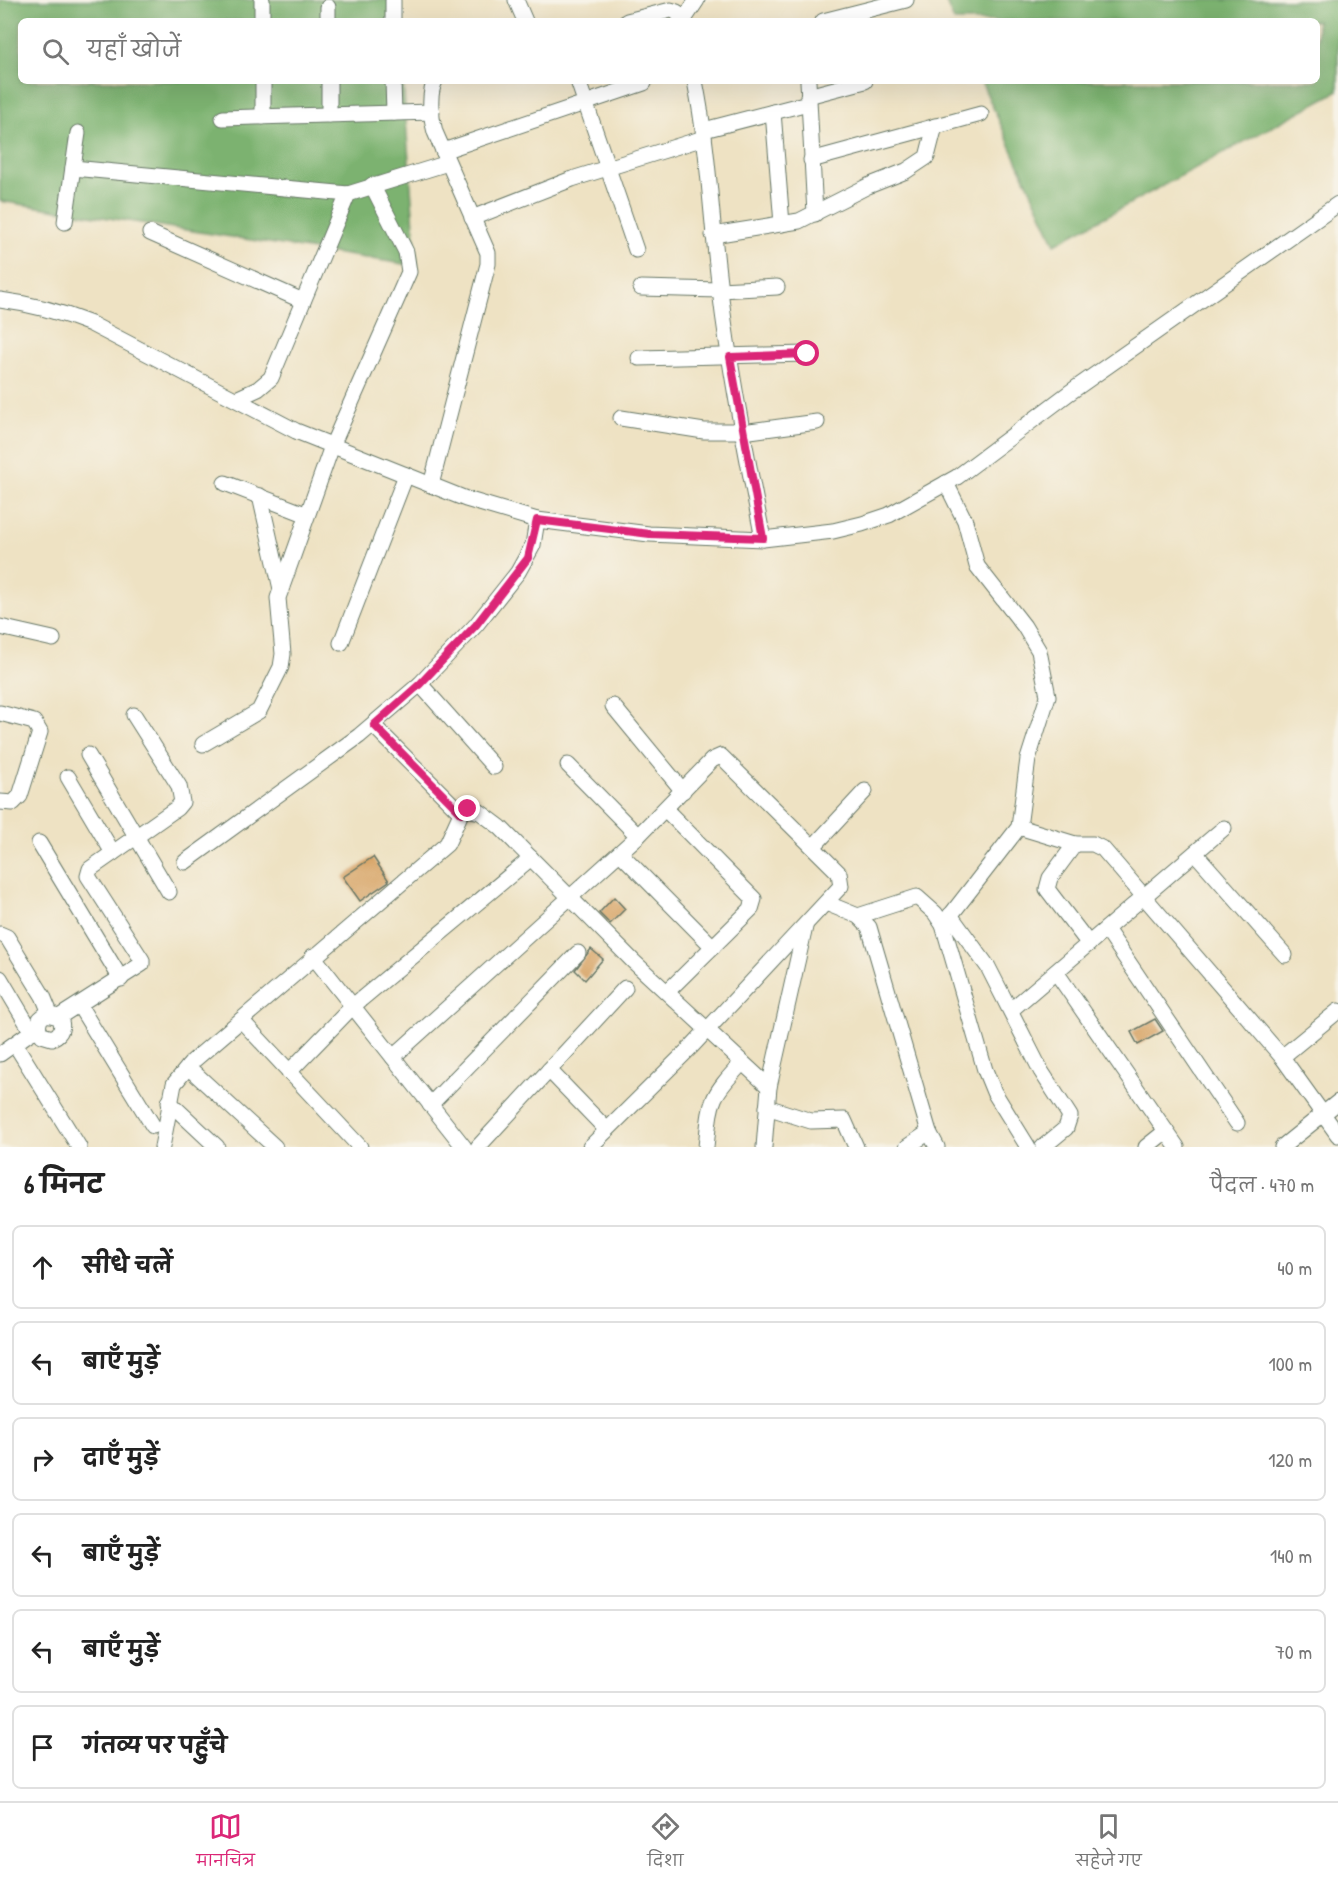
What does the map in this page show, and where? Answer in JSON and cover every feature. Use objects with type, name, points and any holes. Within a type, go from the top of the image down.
[{"type":"street","points":[[262,0],[262,18]]},
{"type":"street","points":[[393,0],[393,18]]},
{"type":"street","points":[[516,0],[524,18]]},
{"type":"street","points":[[685,18],[697,0]]},
{"type":"street","points":[[835,18],[906,0]]},
{"type":"street","points":[[639,18],[671,10],[677,12],[681,18]]},
{"type":"street","points":[[263,84],[263,117]]},
{"type":"street","points":[[328,84],[329,114]]},
{"type":"street","points":[[393,84],[394,113]]},
{"type":"street","points":[[431,485],[486,279],[488,254],[435,132],[432,112],[434,84]]},
{"type":"street","points":[[579,84],[636,250]]},
{"type":"street","points":[[73,168],[348,194],[638,84]]},
{"type":"street","points":[[696,84],[704,134],[720,290],[742,431],[763,538]]},
{"type":"street","points":[[472,218],[704,134],[773,112],[808,93],[851,84]]},
{"type":"street","points":[[808,93],[815,214]]},
{"type":"street","points":[[223,118],[432,112]]},
{"type":"street","points":[[773,112],[782,224]]},
{"type":"street","points":[[811,160],[981,114]]},
{"type":"street","points":[[713,235],[799,221],[868,186],[921,163],[930,152],[935,126]]},
{"type":"street","points":[[64,222],[78,133]]},
{"type":"street","points":[[203,744],[254,715],[264,705],[283,661],[277,614],[281,589],[305,514],[332,446],[409,272],[406,252],[372,185]]},
{"type":"street","points":[[236,399],[258,389],[271,378],[348,194]]},
{"type":"street","points":[[0,300],[29,303],[91,324],[296,431],[466,499],[537,520],[650,534],[763,538],[833,531],[862,524],[889,515],[946,483],[1338,204]]},
{"type":"street","points":[[150,233],[303,301]]},
{"type":"street","points":[[642,288],[720,290],[777,287]]},
{"type":"street","points":[[639,358],[807,354]]},
{"type":"street","points":[[621,418],[704,431],[742,431],[817,422]]},
{"type":"street","points":[[341,643],[406,475]]},
{"type":"street","points":[[225,483],[305,514]]},
{"type":"street","points":[[946,483],[965,521],[977,566],[1033,638],[1047,682],[1048,696],[1028,759],[1019,827],[946,920]]},
{"type":"street","points":[[260,496],[281,589]]},
{"type":"street","points":[[185,862],[374,725],[420,684],[476,625],[528,558],[537,520]]},
{"type":"street","points":[[0,627],[53,639]]},
{"type":"street","points":[[420,684],[494,768]]},
{"type":"street","points":[[613,706],[683,791]]},
{"type":"street","points":[[0,713],[34,722],[40,732],[20,796],[12,802],[0,802]]},
{"type":"street","points":[[0,1054],[35,1029],[42,1016],[54,1015],[79,1005],[138,969],[142,960],[88,876],[90,869],[177,808],[182,802],[182,794],[134,715]]},
{"type":"street","points":[[374,725],[461,813]]},
{"type":"street","points":[[88,755],[138,836],[169,892]]},
{"type":"street","points":[[393,1057],[620,853],[712,760],[722,756],[839,873],[842,880],[839,890],[707,1030],[590,1147]]},
{"type":"street","points":[[568,765],[638,836]]},
{"type":"street","points":[[68,777],[113,853]]},
{"type":"street","points":[[813,847],[865,790]]},
{"type":"street","points":[[162,1147],[174,1084],[188,1067],[314,956],[447,844],[461,813],[468,809],[480,812],[531,858],[667,992],[769,1088]]},
{"type":"street","points":[[665,809],[754,899],[751,909],[667,992]]},
{"type":"street","points":[[1019,827],[1075,844],[1093,844],[1103,849],[1282,1057],[1338,1135]]},
{"type":"street","points":[[1011,1010],[1224,828]]},
{"type":"street","points":[[39,843],[121,979]]},
{"type":"street","points":[[1075,844],[1050,878],[1047,889],[1089,944]]},
{"type":"street","points":[[620,853],[713,947]]},
{"type":"street","points":[[1195,853],[1285,955]]},
{"type":"street","points":[[290,1072],[353,1006],[531,858]]},
{"type":"street","points":[[858,916],[917,897],[946,920],[988,967],[1041,1071],[1070,1116],[1066,1128],[1043,1147]]},
{"type":"street","points":[[826,903],[858,916],[869,927],[929,1132],[937,1147]]},
{"type":"street","points":[[946,920],[985,1070],[994,1092],[1028,1147]]},
{"type":"street","points":[[764,1147],[769,1088],[805,927]]},
{"type":"street","points":[[1107,929],[1237,1123]]},
{"type":"street","points":[[0,934],[7,937],[62,1027],[57,1036],[46,1038],[35,1029],[0,978]]},
{"type":"street","points":[[430,1105],[578,953]]},
{"type":"street","points":[[314,956],[462,1146]]},
{"type":"street","points":[[1056,972],[1177,1147]]},
{"type":"street","points":[[478,1147],[625,988]]},
{"type":"street","points":[[79,1005],[153,1126]]},
{"type":"street","points":[[1282,1057],[1338,1011]]},
{"type":"street","points":[[241,1020],[360,1147]]},
{"type":"street","points":[[15,1044],[79,1147]]},
{"type":"street","points":[[706,1147],[710,1104],[714,1095],[742,1063]]},
{"type":"street","points":[[188,1067],[275,1147]]},
{"type":"street","points":[[549,1070],[608,1130]]},
{"type":"street","points":[[170,1102],[217,1147]]},
{"type":"street","points":[[1282,1147],[1338,1102]]},
{"type":"street","points":[[767,1107],[811,1121],[844,1120],[856,1147]]},
{"type":"street","points":[[1146,1147],[1166,1131]]},
{"type":"street","points":[[907,1147],[929,1132]]},
{"type":"green space","points":[[0,0],[397,0],[398,18],[18,18],[18,84],[403,84],[417,266],[0,201]]},
{"type":"green space","points":[[945,0],[1338,0],[1338,91],[1055,244],[982,84],[1320,84],[1320,18],[953,18]]},
{"type":"building","points":[[373,857],[389,881],[360,901],[343,877]]},
{"type":"building","points":[[614,897],[625,909],[610,924],[599,913]]},
{"type":"building","points":[[591,949],[603,959],[585,980],[575,970]]},
{"type":"building","points":[[1155,1019],[1163,1031],[1138,1045],[1131,1032]]},
{"type":"route","points":[[468,809],[461,813],[374,725],[398,706],[476,625],[528,558],[533,545],[537,520],[650,534],[763,538],[730,357],[807,354]]}]
